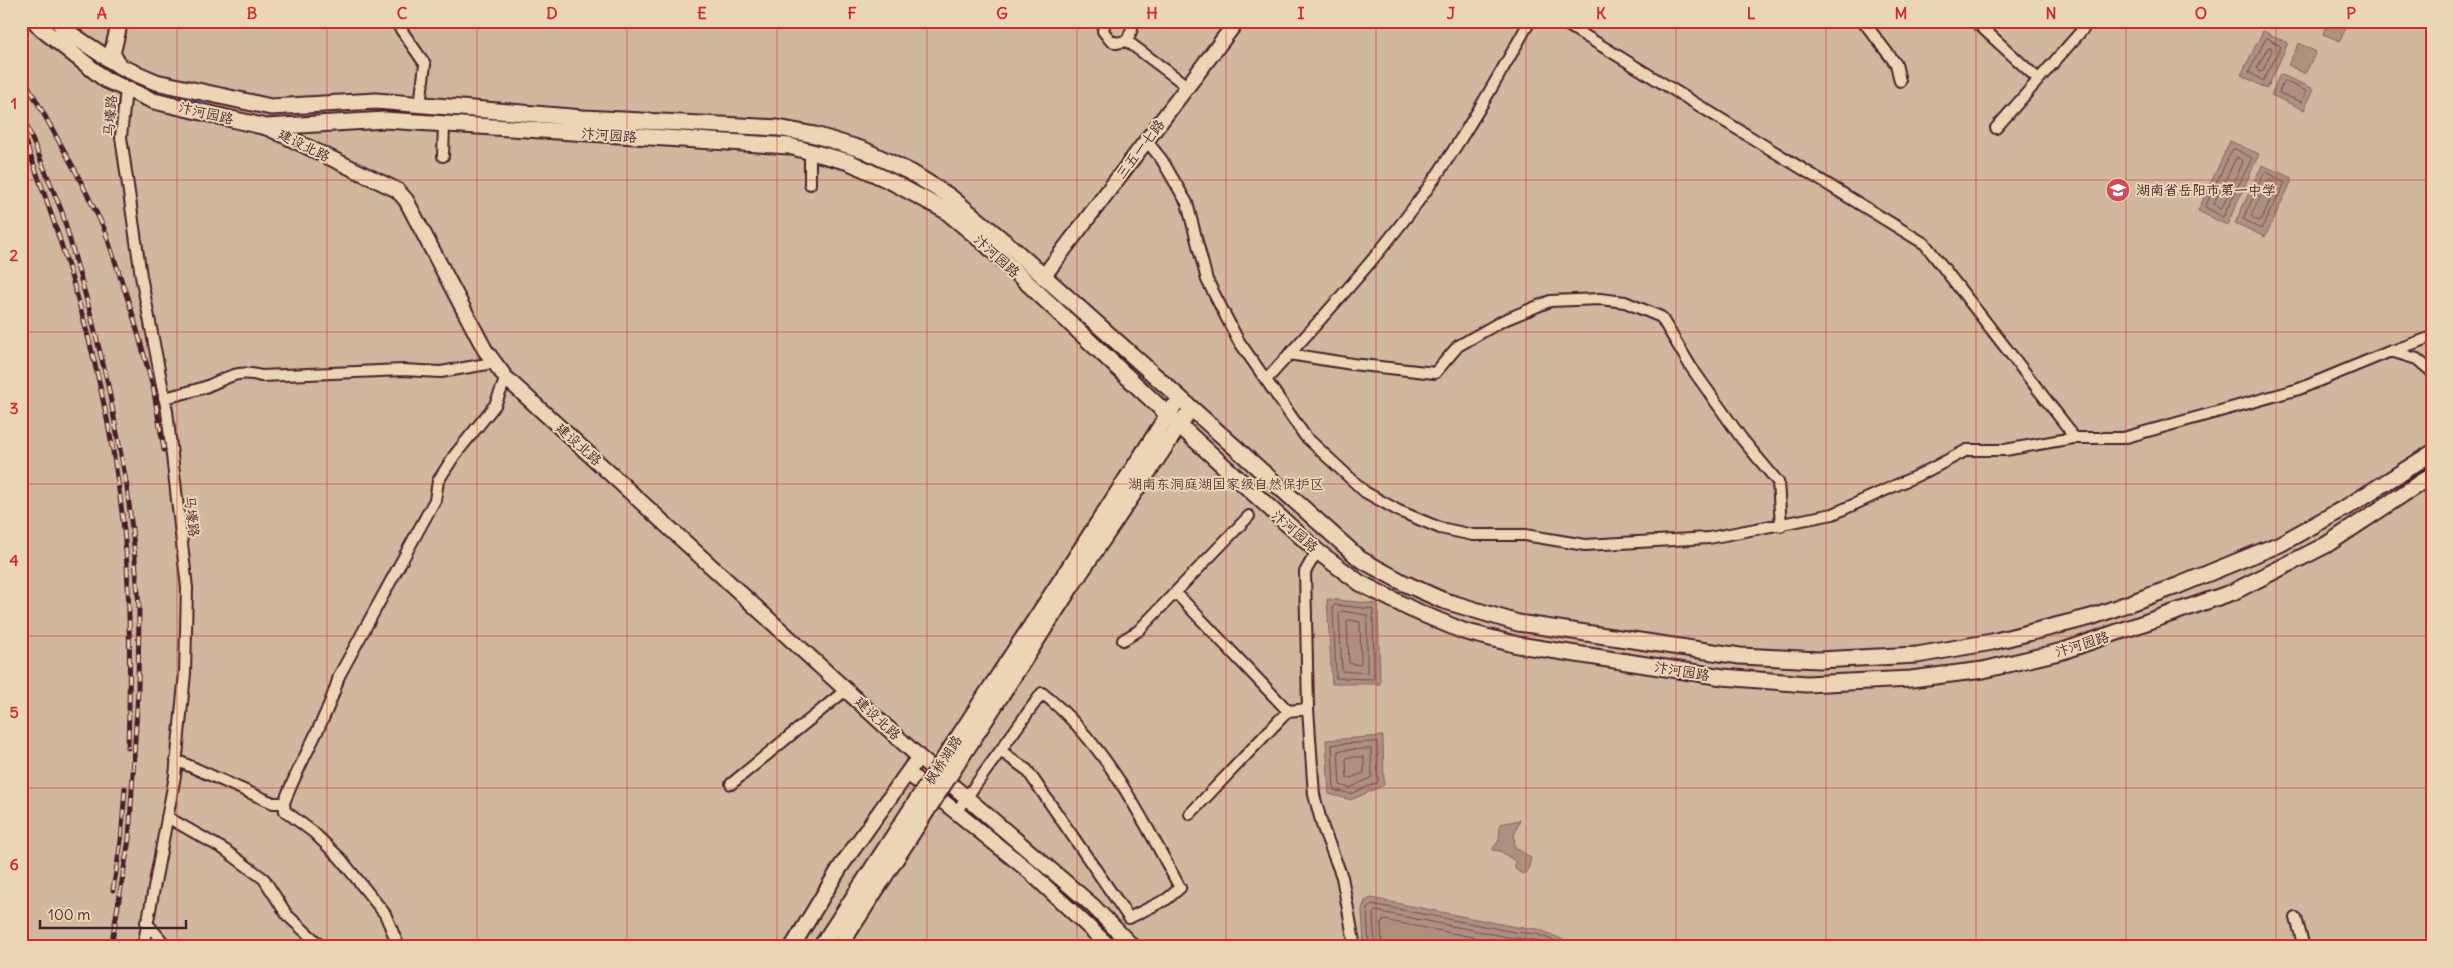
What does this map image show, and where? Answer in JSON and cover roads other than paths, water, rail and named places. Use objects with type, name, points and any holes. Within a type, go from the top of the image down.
[{"type":"main road","name":"汴河园路","points":[[35,21],[42,30],[106,80],[154,101],[266,127],[384,120],[789,146],[849,162],[946,212],[988,246],[1173,420],[1317,551],[1360,583],[1410,609],[1464,631],[1518,645],[1723,677],[1806,684],[1910,679],[1983,670],[2063,651],[2233,592],[2326,545],[2432,475]]},
{"type":"main road","name":"汴河园路","points":[[58,21],[66,31],[121,67],[156,82],[271,108],[376,102],[583,118],[778,128],[814,135],[864,150],[912,173],[949,196],[1043,277],[1360,559],[1404,583],[1442,600],[1518,623],[1740,656],[1819,660],[1917,655],[1992,642],[2091,617],[2177,586],[2280,544],[2350,505],[2432,453]]},
{"type":"main road","points":[[120,21],[112,54],[121,67]]},
{"type":"main road","name":"三五一七路","points":[[1043,277],[1237,21]]},
{"type":"main road","name":"建设北路","points":[[266,127],[396,190],[406,200],[493,363],[506,378],[919,757],[1092,905],[1133,947]]},
{"type":"main road","points":[[1077,331],[1086,334],[1092,328],[1089,318]]},
{"type":"main road","points":[[1070,578],[1173,420],[1178,398]]},
{"type":"main road","points":[[1173,420],[1191,409]]},
{"type":"main road","name":"枫桥湖路","points":[[821,947],[1070,578]]},
{"type":"main road","name":"枫桥湖路","points":[[838,947],[1070,578]]},
{"type":"main road","points":[[792,947],[841,866],[919,757]]},
{"type":"main road","points":[[908,773],[1029,871],[1110,947]]},
{"type":"street","points":[[395,21],[425,64],[420,105]]},
{"type":"street","points":[[1105,21],[1103,31],[1110,40],[1116,44],[1127,41]]},
{"type":"street","points":[[1127,41],[1132,29],[1130,21]]},
{"type":"street","points":[[1266,380],[1373,261],[1425,192],[1485,98],[1530,21]]},
{"type":"street","points":[[1560,21],[1925,244],[2074,438]]},
{"type":"street","points":[[1863,21],[1896,64],[1900,81]]},
{"type":"street","points":[[1975,21],[2038,78]]},
{"type":"street","points":[[1996,128],[2038,78],[2084,28],[2076,21]]},
{"type":"street","points":[[1127,41],[1187,86]]},
{"type":"street","name":"马壕路","points":[[126,89],[121,137],[141,276],[164,398],[187,588],[185,674],[176,760],[143,947]]},
{"type":"street","points":[[443,156],[444,124]]},
{"type":"street","points":[[1146,140],[1162,160],[1188,203],[1206,280],[1238,340],[1305,436],[1365,492],[1399,511],[1440,528],[1473,535],[1525,535],[1585,545],[1653,539],[1709,538],[1781,526],[1833,514],[1926,472],[1967,450],[2005,450],[2074,438],[2123,438],[2299,389],[2391,351],[2432,337]]},
{"type":"street","points":[[810,151],[810,184]]},
{"type":"street","points":[[1290,354],[1352,364],[1435,373],[1458,346],[1502,321],[1550,301],[1600,299],[1625,302],[1662,317],[1691,367],[1742,439],[1778,482],[1781,526]]},
{"type":"street","points":[[2391,351],[2417,359],[2432,372]]},
{"type":"street","points":[[164,398],[203,388],[223,377],[248,372],[261,376],[403,370],[441,372],[493,363]]},
{"type":"street","points":[[399,947],[385,914],[340,858],[313,832],[285,811],[284,803],[294,776],[333,697],[339,676],[435,500],[438,481],[454,456],[494,405],[506,378]]},
{"type":"street","points":[[1123,640],[1138,631],[1249,516]]},
{"type":"street","points":[[1317,551],[1305,572],[1308,709],[1314,795],[1323,828],[1342,877],[1355,947]]},
{"type":"street","points":[[1176,593],[1288,711]]},
{"type":"street","points":[[731,784],[847,689]]},
{"type":"street","points":[[956,812],[1042,693],[1055,703],[1110,765],[1180,888],[1167,899],[1129,918],[1027,770],[1001,751]]},
{"type":"street","points":[[1190,814],[1288,711],[1308,709]]},
{"type":"street","points":[[176,760],[273,802],[284,803]]},
{"type":"street","points":[[167,817],[225,850],[264,880],[287,915],[322,947]]},
{"type":"street","points":[[2296,918],[2304,947]]},
{"type":"street","points":[[146,922],[167,947]]},
{"type":"water","points":[[2328,21],[2349,21],[2340,41],[2323,34]]},
{"type":"water","points":[[2263,31],[2288,43],[2267,89],[2241,75]]},
{"type":"water","points":[[2299,43],[2316,52],[2305,74],[2288,65]]},
{"type":"water","points":[[2280,74],[2314,89],[2304,110],[2271,95]]},
{"type":"water","points":[[2230,141],[2259,154],[2227,225],[2198,211]]},
{"type":"water","points":[[2262,165],[2293,178],[2265,237],[2235,223]]},
{"type":"water","points":[[1327,599],[1378,604],[1380,684],[1332,684]]},
{"type":"water","points":[[1383,736],[1384,785],[1351,800],[1329,794],[1326,740]]},
{"type":"water","points":[[1520,820],[1514,836],[1515,847],[1531,858],[1528,871],[1522,874],[1515,869],[1515,861],[1500,851],[1492,850],[1499,840],[1500,824]]},
{"type":"water","points":[[1371,898],[1516,927],[1538,929],[1580,947],[1364,947],[1362,909],[1365,901]]},
{"type":"railway","points":[[21,73],[76,172],[104,228],[132,312],[153,387],[164,450]]},
{"type":"railway","points":[[21,112],[62,212],[89,308],[107,380],[127,487],[134,547],[139,606],[138,691],[129,839],[111,947]]},
{"type":"railway","points":[[21,131],[58,233],[74,285],[101,391],[112,444],[128,576],[130,650],[128,748]]},
{"type":"railway","points":[[113,890],[121,841],[125,788]]},
{"type":"place","name":"湖南省岳阳市第一中学","points":[[2118,190]]},
{"type":"park label","name":"湖南东洞庭湖国家级自然保护区","points":[[1226,484]]}]
